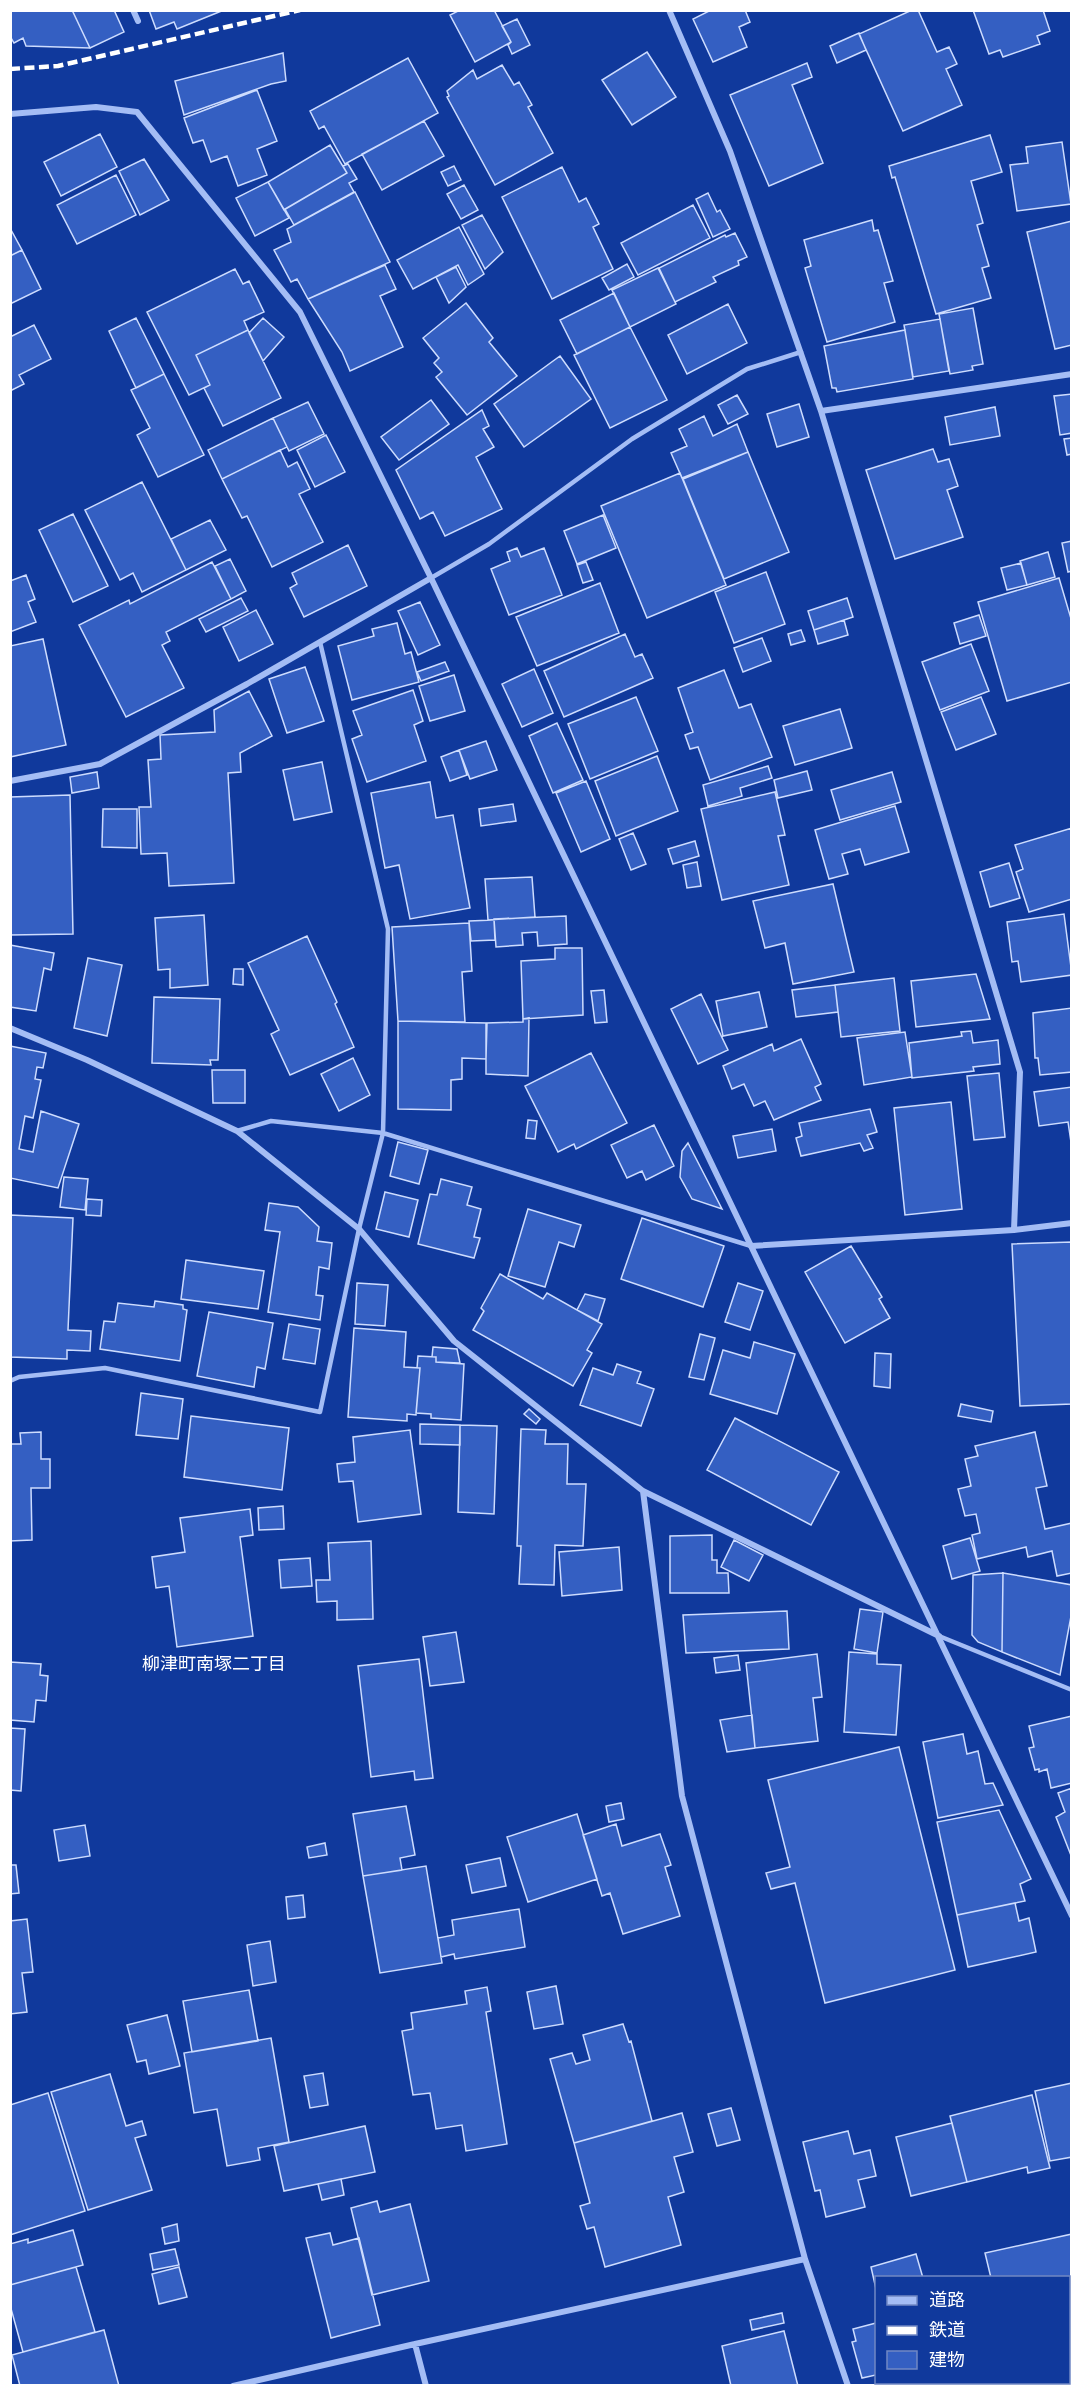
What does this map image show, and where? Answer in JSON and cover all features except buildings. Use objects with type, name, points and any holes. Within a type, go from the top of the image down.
[{"type":"street","points":[[133,10],[138,21]]},
{"type":"street","points":[[669,10],[730,151],[821,411],[1020,1072],[1014,1230]]},
{"type":"street","points":[[10,114],[96,107],[137,112],[300,312],[431,578],[1071,1916]]},
{"type":"street","points":[[821,411],[1071,374]]},
{"type":"street","points":[[10,781],[100,764],[431,578]]},
{"type":"street","points":[[10,1028],[87,1060],[237,1131],[359,1229],[454,1341],[643,1491],[939,1636]]},
{"type":"street","points":[[751,1246],[1014,1230],[1071,1222]]},
{"type":"street","points":[[643,1491],[682,1796],[805,2259],[848,2385]]},
{"type":"street","points":[[233,2385],[805,2259]]},
{"type":"street","points":[[415,2344],[426,2385]]},
{"type":"lane","points":[[431,578],[489,544],[632,439],[747,369],[801,352]]},
{"type":"lane","points":[[10,1381],[19,1377],[105,1368],[320,1412],[359,1229],[383,1133],[388,929],[320,642]]},
{"type":"lane","points":[[237,1131],[271,1121],[383,1133],[751,1246]]},
{"type":"lane","points":[[939,1636],[1071,1690]]},
{"type":"railway","points":[[10,69],[58,66],[300,10]]},
{"type":"district","name":"柳津町南塚二丁目","points":[[214,1664]]}]
